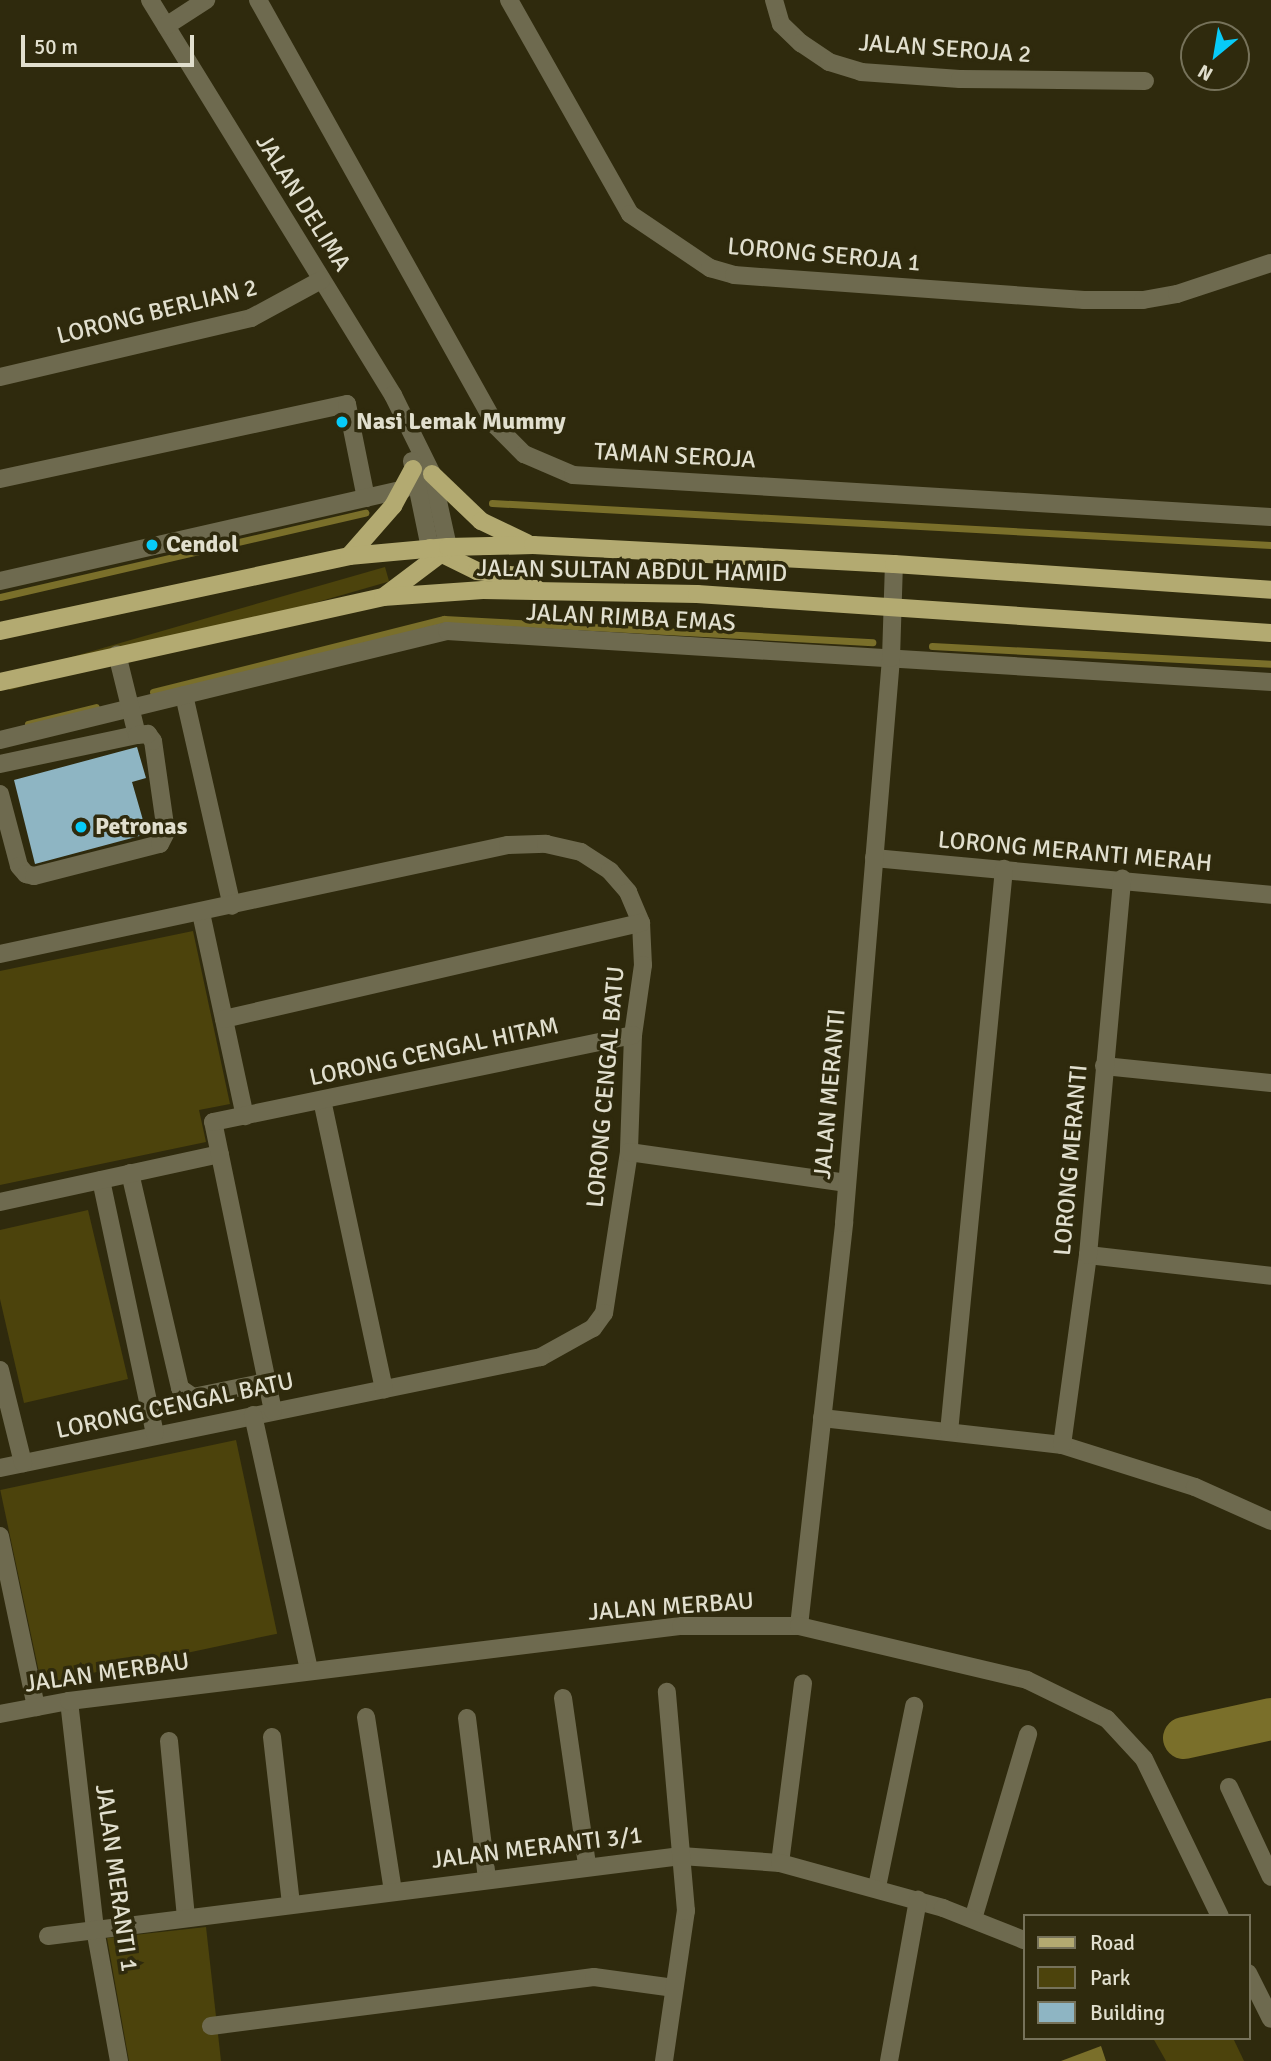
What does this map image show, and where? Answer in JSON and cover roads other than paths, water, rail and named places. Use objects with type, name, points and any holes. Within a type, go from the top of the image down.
[{"type":"main road","points":[[349,556],[404,489],[413,469]]},
{"type":"main road","points":[[432,474],[481,521],[533,545]]},
{"type":"main road","name":"JALAN SULTAN ABDUL HAMID","points":[[0,631],[349,556],[533,545],[894,564],[1271,590]]},
{"type":"main road","points":[[383,597],[440,550],[477,571],[519,576],[537,589]]},
{"type":"main road","name":"JALAN SULTAN ABDUL HAMID","points":[[0,681],[383,597],[537,589],[893,606],[1271,634]]},
{"type":"street","name":"JALAN DELIMA","points":[[150,0],[393,395],[409,433],[432,474],[440,550]]},
{"type":"street","points":[[166,26],[206,0]]},
{"type":"street","name":"TAMAN SEROJA","points":[[258,0],[496,426],[524,454],[573,475],[1271,517]]},
{"type":"street","name":"LORONG SEROJA 1","points":[[509,0],[630,214],[710,268],[734,275],[1129,300],[1177,294],[1271,263]]},
{"type":"street","name":"JALAN SEROJA 2","points":[[774,0],[782,24],[801,43],[829,62],[861,72],[960,79],[1145,81]]},
{"type":"street","name":"LORONG BERLIAN 2","points":[[0,377],[251,318],[321,280]]},
{"type":"street","points":[[0,479],[346,404],[366,498]]},
{"type":"street","name":"JALAN DELIMA","points":[[409,433],[413,469],[440,550]]},
{"type":"street","points":[[0,581],[404,489]]},
{"type":"street","name":"JALAN MERANTI","points":[[799,1626],[847,1183],[891,659],[894,564]]},
{"type":"street","name":"JALAN RIMBA EMAS","points":[[0,740],[447,631],[1271,682]]},
{"type":"street","points":[[117,654],[137,735]]},
{"type":"street","points":[[184,695],[232,906]]},
{"type":"street","points":[[0,764],[148,734],[153,741],[166,832],[160,844],[34,876],[26,874],[19,866],[0,794]]},
{"type":"street","name":"LORONG CENGAL BATU","points":[[0,954],[508,845],[546,844],[581,852],[610,871],[628,892],[641,923],[643,965],[633,1035],[629,1152],[604,1313],[593,1328],[541,1357],[155,1433],[0,1468]]},
{"type":"street","name":"LORONG MERANTI MERAH","points":[[874,858],[1122,879],[1271,895]]},
{"type":"street","points":[[950,1432],[1004,869]]},
{"type":"street","name":"LORONG MERANTI","points":[[1062,1445],[1088,1255],[1122,879]]},
{"type":"street","points":[[201,913],[245,1116]]},
{"type":"street","points":[[224,1019],[641,923]]},
{"type":"street","name":"LORONG CENGAL HITAM","points":[[220,1154],[213,1122],[633,1035]]},
{"type":"street","points":[[1104,1066],[1271,1083]]},
{"type":"street","points":[[322,1100],[384,1389]]},
{"type":"street","points":[[629,1152],[847,1183]]},
{"type":"street","points":[[0,1202],[220,1154],[273,1411]]},
{"type":"street","points":[[130,1173],[180,1388],[193,1397],[266,1381]]},
{"type":"street","points":[[101,1180],[155,1433]]},
{"type":"street","points":[[1088,1255],[1271,1276]]},
{"type":"street","points":[[0,1370],[23,1463]]},
{"type":"street","points":[[253,1415],[309,1670]]},
{"type":"street","points":[[822,1418],[1062,1445],[1195,1487],[1271,1521]]},
{"type":"street","points":[[0,1536],[5,1581],[36,1707]]},
{"type":"street","name":"JALAN MERBAU","points":[[0,1714],[69,1700],[681,1626],[799,1626],[1027,1680],[1107,1719],[1144,1759],[1219,1914]]},
{"type":"street","points":[[780,1863],[803,1683]]},
{"type":"street","points":[[664,2061],[686,1911],[667,1692]]},
{"type":"street","points":[[563,1698],[587,1866]]},
{"type":"street","name":"JALAN MERANTI 1","points":[[69,1700],[95,1929],[119,2061]]},
{"type":"street","points":[[877,1887],[914,1706]]},
{"type":"street","points":[[366,1717],[393,1891]]},
{"type":"street","points":[[467,1718],[487,1878]]},
{"type":"street","points":[[973,1919],[1028,1734]]},
{"type":"street","points":[[272,1737],[291,1904]]},
{"type":"street","points":[[169,1741],[186,1917]]},
{"type":"street","points":[[1229,1787],[1271,1878]]},
{"type":"street","name":"JALAN MERANTI 3/1","points":[[48,1936],[487,1878],[681,1856],[780,1863],[877,1887],[973,1919],[1023,1940]]},
{"type":"street","points":[[890,2061],[918,1900]]},
{"type":"street","points":[[211,2026],[594,1977],[674,1989]]},
{"type":"street","points":[[1254,1996],[1271,2019]]},
{"type":"waterway","points":[[492,503],[1271,545]]},
{"type":"waterway","points":[[0,597],[365,513]]},
{"type":"waterway","points":[[153,692],[444,619],[872,642]]},
{"type":"waterway","points":[[932,646],[1271,664]]},
{"type":"waterway","points":[[28,724],[96,707]]},
{"type":"waterway","points":[[1184,1738],[1271,1719]]},
{"type":"place","name":"Nasi Lemak Mummy","points":[[342,422]]},
{"type":"place","name":"Cendol","points":[[152,545]]},
{"type":"place","name":"Petronas","points":[[81,827]]}]
